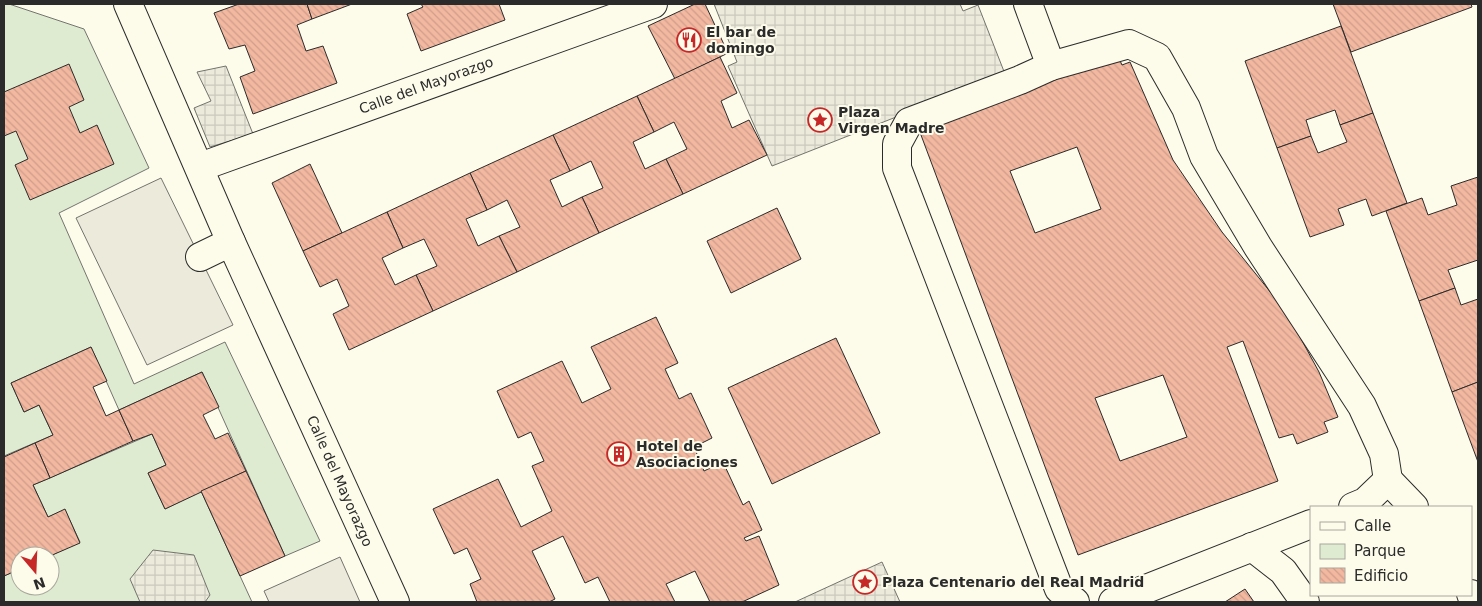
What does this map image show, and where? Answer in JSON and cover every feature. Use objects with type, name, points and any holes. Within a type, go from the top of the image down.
[{"type":"street","name":"Calle del Mayorazgo","points":[[128,4],[387,600]]},
{"type":"street","name":"Calle del Mayorazgo","points":[[200,167],[652,4]]},
{"type":"street","points":[[1028,4],[1052,66]]},
{"type":"street","points":[[1075,602],[1059,589],[897,168],[897,144],[909,122],[1052,66],[1129,44],[1157,57],[1186,108],[1204,156],[1258,247],[1362,406],[1384,454],[1388,480],[1413,506]]},
{"type":"street","points":[[200,256],[231,242]]},
{"type":"street","points":[[1355,506],[1365,502],[1388,480]]},
{"type":"street","points":[[1113,602],[1310,524]]},
{"type":"street","points":[[1252,547],[1283,572],[1305,602]]},
{"type":"green space","points":[[4,4],[84,29],[149,168],[59,213],[134,384],[225,342],[320,541],[285,556],[202,372],[119,410],[91,347],[11,383],[24,412],[39,405],[53,435],[4,456]]},
{"type":"green space","points":[[152,434],[166,465],[148,473],[165,509],[201,491],[252,602],[4,602],[4,576],[10,573],[10,596],[60,596],[60,551],[80,542],[65,510],[48,517],[33,485]]},
{"type":"shaded area","name":"Plaza Virgen Madre","points":[[714,4],[960,4],[963,11],[978,5],[1005,74],[772,166],[728,66],[737,62]]},
{"type":"shaded area","points":[[226,66],[253,134],[210,147],[194,108],[211,101],[197,72]]},
{"type":"shaded area","points":[[161,178],[233,325],[147,365],[76,218]]},
{"type":"shaded area","points":[[153,550],[194,555],[210,595],[205,602],[140,602],[130,579]]},
{"type":"shaded area","points":[[340,557],[360,602],[269,602],[264,591]]},
{"type":"shaded area","name":"Plaza Centenario del Real Madrid","points":[[882,562],[900,602],[795,602]]},
{"type":"building","points":[[239,4],[307,4],[312,19],[297,25],[306,51],[323,46],[337,83],[253,114],[240,77],[255,71],[245,45],[229,49],[214,13]]},
{"type":"building","points":[[307,4],[352,4],[312,19]]},
{"type":"building","points":[[421,4],[499,4],[505,20],[421,51],[407,14],[423,7]]},
{"type":"building","name":"El bar de domingo","points":[[695,4],[705,4],[728,53],[675,79],[648,26]]},
{"type":"building","points":[[1333,4],[1471,4],[1472,7],[1351,52]]},
{"type":"building","points":[[1341,26],[1373,113],[1340,125],[1335,110],[1306,120],[1311,136],[1277,148],[1245,61]]},
{"type":"building","points":[[1117,54],[1122,65],[1130,62],[1173,160],[1222,232],[1280,304],[1319,372],[1338,417],[1324,422],[1328,432],[1297,444],[1293,434],[1279,438],[1243,341],[1227,347],[1278,481],[1078,555],[918,127]],"holes":[[[1077,147],[1101,209],[1035,233],[1010,171]],[[1163,375],[1187,437],[1120,461],[1095,398]]]},
{"type":"building","points":[[720,57],[737,93],[721,101],[732,128],[749,120],[767,155],[683,194],[666,159],[687,149],[674,122],[654,132],[637,96]]},
{"type":"building","points":[[69,64],[84,100],[69,107],[80,133],[97,125],[114,164],[30,200],[15,165],[28,159],[16,131],[4,136],[4,92]]},
{"type":"building","points":[[637,96],[654,132],[633,142],[645,169],[666,159],[683,194],[599,233],[582,197],[603,188],[591,161],[570,171],[553,135]]},
{"type":"building","points":[[1373,113],[1407,203],[1372,216],[1366,199],[1338,209],[1344,225],[1310,237],[1277,148],[1311,136],[1318,153],[1347,142],[1340,125]]},
{"type":"building","points":[[553,135],[570,171],[550,180],[562,207],[582,197],[599,233],[517,272],[499,236],[520,227],[507,200],[487,210],[470,173]]},
{"type":"building","points":[[310,164],[342,233],[303,251],[272,183]]},
{"type":"building","points":[[470,173],[487,210],[466,219],[478,246],[499,236],[517,272],[433,311],[416,275],[437,266],[424,239],[403,248],[387,212]]},
{"type":"building","points":[[1478,177],[1478,260],[1448,270],[1455,288],[1419,301],[1386,211],[1422,198],[1428,215],[1457,205],[1451,186]]},
{"type":"building","points":[[777,208],[801,259],[731,293],[707,241]]},
{"type":"building","points":[[387,212],[403,248],[382,258],[395,285],[416,275],[433,311],[349,350],[333,314],[349,306],[337,279],[320,287],[303,251]]},
{"type":"building","points":[[1455,288],[1461,305],[1478,299],[1478,382],[1452,392],[1419,301]]},
{"type":"building","name":"Hotel de Asociaciones","points":[[656,317],[678,363],[665,369],[679,399],[691,393],[712,438],[694,447],[704,471],[723,462],[743,505],[749,501],[762,530],[744,538],[746,541],[759,536],[779,585],[742,602],[710,602],[695,571],[666,584],[675,602],[610,602],[598,577],[585,583],[563,536],[532,551],[555,599],[549,602],[477,602],[470,584],[481,579],[467,548],[454,554],[433,509],[498,479],[521,527],[552,511],[532,466],[544,461],[531,432],[518,438],[497,391],[562,361],[582,403],[611,389],[591,347]]},
{"type":"building","points":[[836,338],[880,433],[772,484],[728,388]]},
{"type":"building","points":[[91,347],[107,381],[93,387],[106,416],[119,410],[133,441],[50,478],[35,443],[53,435],[39,405],[24,412],[11,383]]},
{"type":"building","points":[[202,372],[219,407],[203,415],[215,439],[228,433],[246,471],[165,509],[148,473],[166,465],[152,434],[133,441],[119,410]]},
{"type":"building","points":[[1478,382],[1478,462],[1452,392]]},
{"type":"building","points":[[35,443],[50,478],[33,485],[48,517],[65,509],[80,543],[60,552],[60,546],[10,546],[10,573],[4,576],[4,457]]},
{"type":"building","points":[[246,471],[285,556],[240,576],[201,491]]},
{"type":"building","points":[[1245,589],[1254,602],[1225,602]]},
{"type":"place","name":"El bar de domingo","points":[[689,40]]},
{"type":"place","name":"Plaza Virgen Madre","points":[[820,120]]},
{"type":"place","name":"Hotel de Asociaciones","points":[[619,454]]},
{"type":"place","name":"Plaza Centenario del Real Madrid","points":[[865,582]]}]
